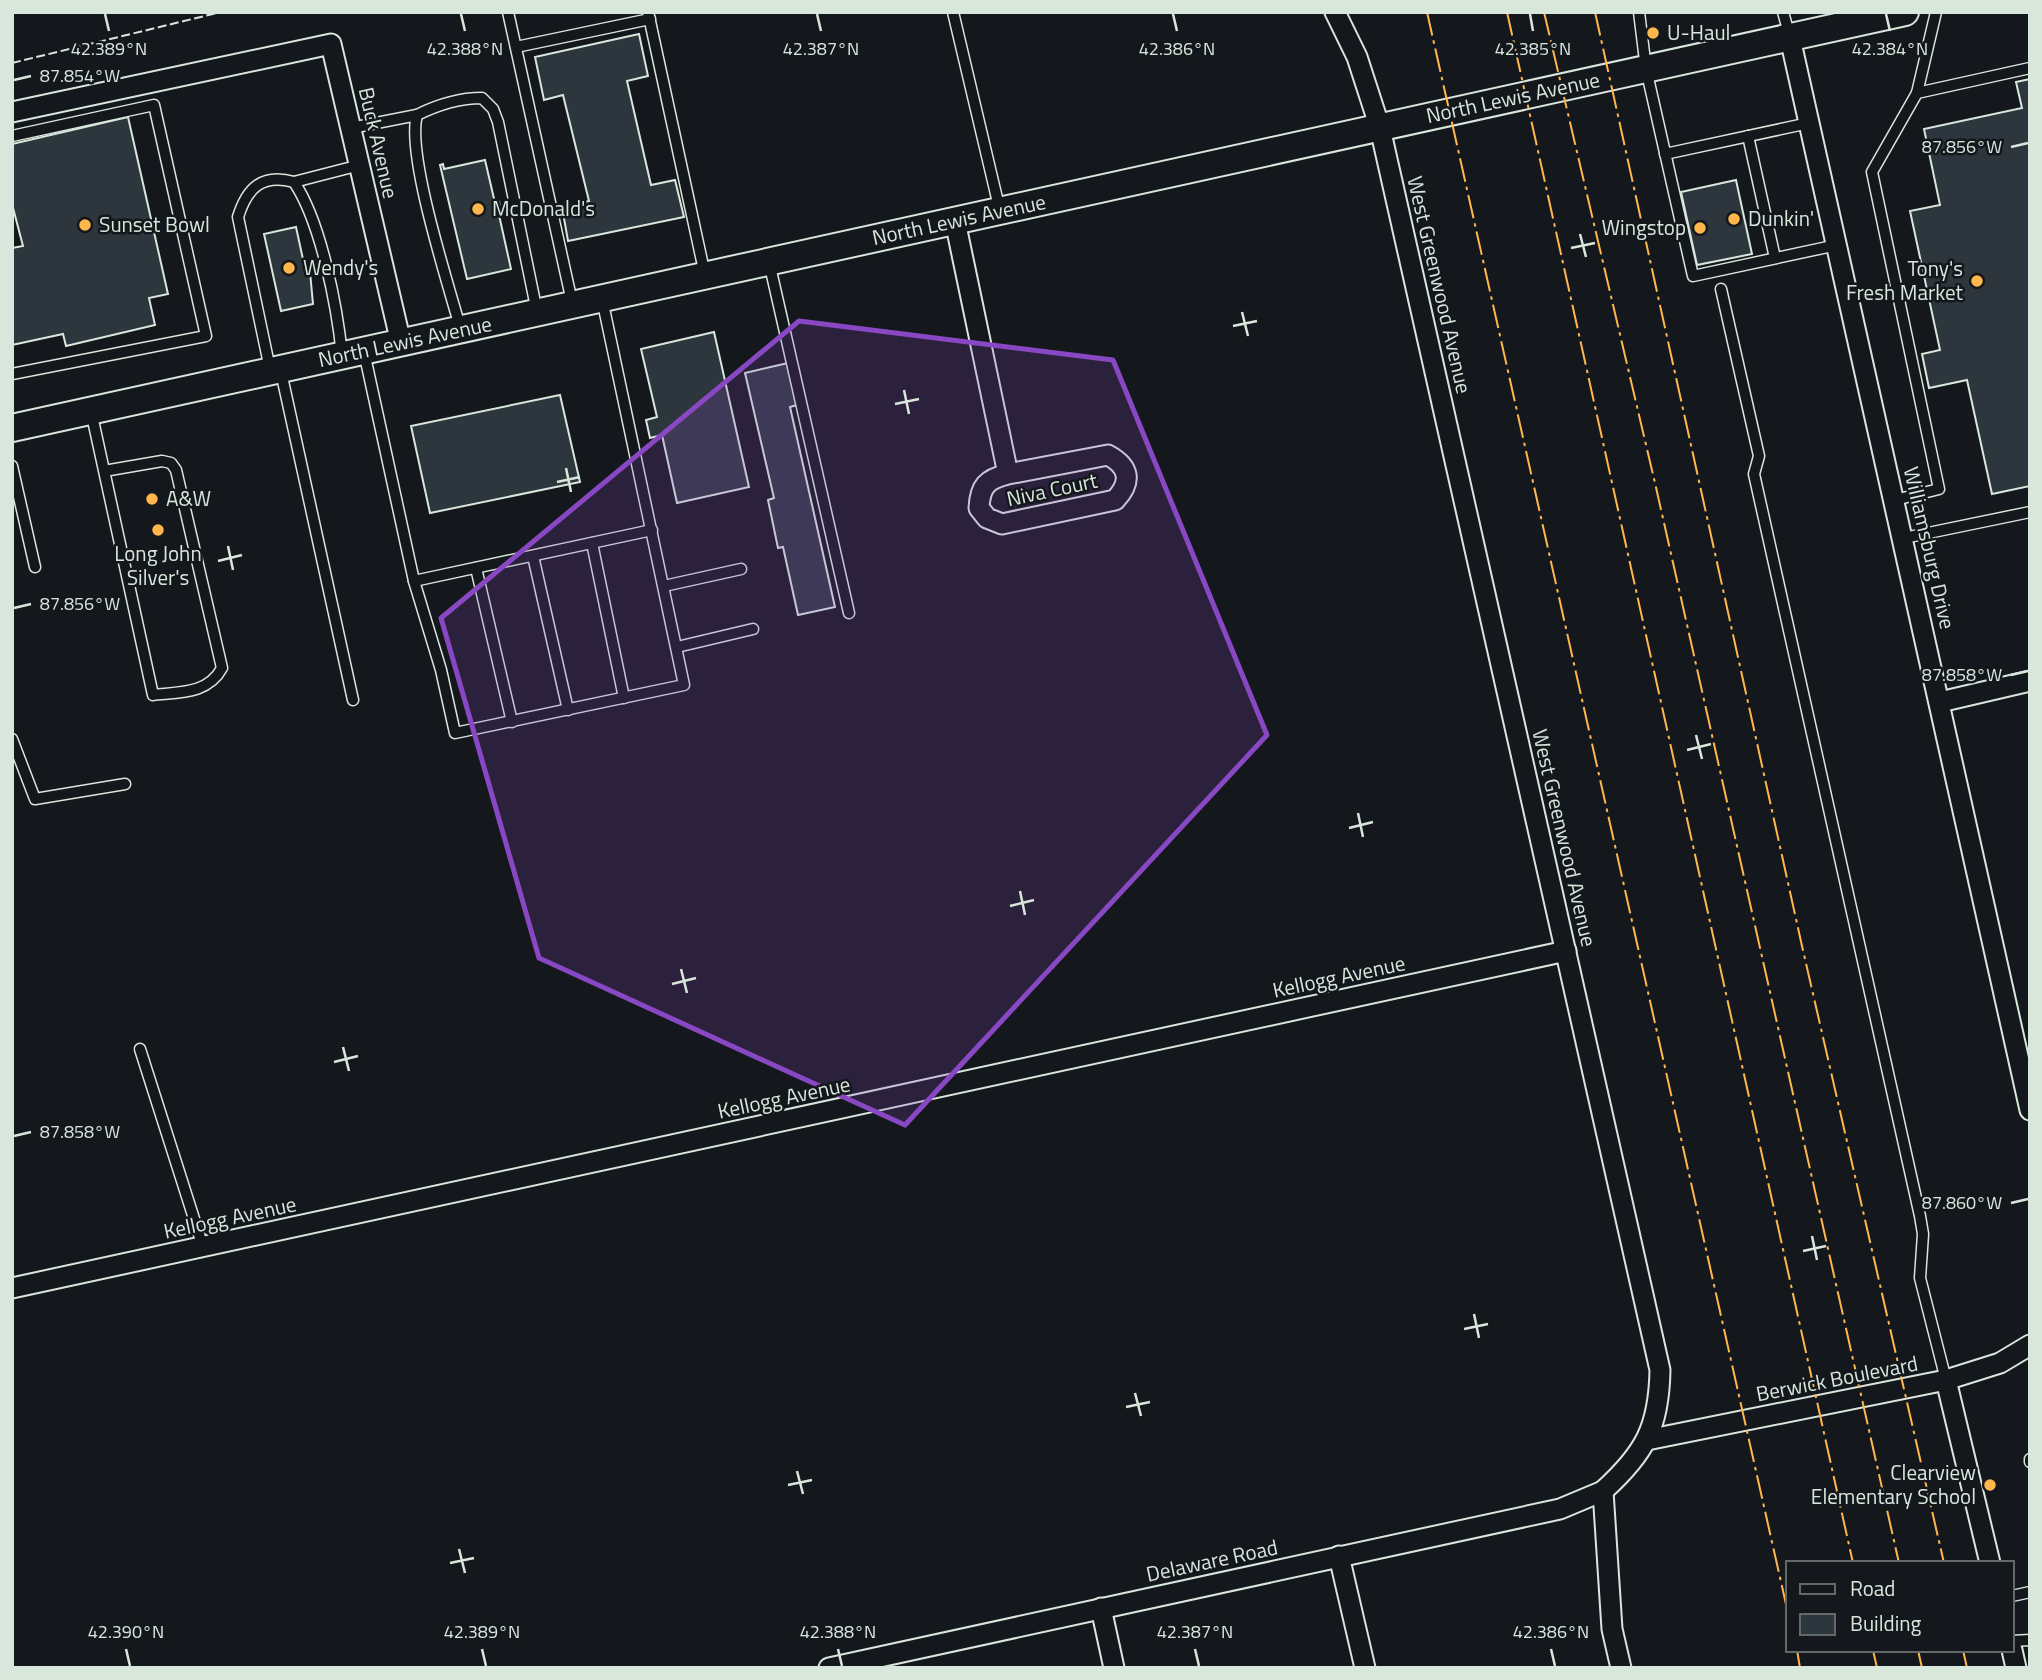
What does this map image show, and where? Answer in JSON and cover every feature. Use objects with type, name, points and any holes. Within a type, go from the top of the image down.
[{"type":"main road","name":"North Lewis Avenue","points":[[12,428],[1646,69],[1786,25],[1898,13]]},
{"type":"street","name":"West Greenwood Avenue","points":[[1335,12],[1357,57],[1380,128],[1660,1370],[1660,1406],[1647,1440],[1629,1468],[1603,1492]]},
{"type":"street","name":"Williamsburg Drive","points":[[1786,25],[1904,538],[2030,1110]]},
{"type":"street","name":"Buck Avenue","points":[[56,103],[331,44],[401,343]]},
{"type":"street","points":[[12,112],[56,103]]},
{"type":"street","name":"Niva Court","points":[[955,221],[1009,474]]},
{"type":"street","name":"Niva Court","points":[[1108,455],[1122,462],[1127,474],[1126,489],[1115,500],[1002,524],[987,519],[979,508],[980,490],[991,478],[1009,474],[1108,455]]},
{"type":"street","points":[[1940,702],[2030,681]]},
{"type":"street","name":"Kellogg Avenue","points":[[12,1288],[1566,951]]},
{"type":"street","name":"Berwick Boulevard","points":[[1647,1440],[1946,1380],[2000,1363],[2030,1345]]},
{"type":"street","points":[[1946,1380],[1990,1561]]},
{"type":"street","points":[[1603,1492],[1612,1629],[1620,1668]]},
{"type":"street","name":"Delaware Road","points":[[829,1668],[1560,1509],[1603,1492]]},
{"type":"street","points":[[1339,1556],[1365,1668]]},
{"type":"street","points":[[1101,1608],[1114,1668]]},
{"type":"lane","points":[[508,12],[573,305]]},
{"type":"lane","points":[[953,12],[1000,211]]},
{"type":"lane","points":[[1639,12],[1646,69],[1693,275],[1837,245]]},
{"type":"lane","points":[[1895,500],[1939,489],[1872,172],[1917,93],[1936,12]]},
{"type":"lane","points":[[516,47],[649,16],[705,276]]},
{"type":"lane","points":[[1917,93],[2030,68]]},
{"type":"lane","points":[[351,128],[417,115],[467,98],[482,98],[493,109],[504,147],[537,313]]},
{"type":"lane","points":[[56,103],[61,124]]},
{"type":"lane","points":[[12,136],[153,105],[206,337],[12,374]]},
{"type":"lane","points":[[417,115],[416,149],[460,330]]},
{"type":"lane","points":[[1665,154],[1809,123]]},
{"type":"lane","points":[[1748,136],[1775,258]]},
{"type":"lane","points":[[353,699],[238,217],[245,196],[261,180],[280,178],[294,182],[360,165]]},
{"type":"lane","points":[[294,182],[308,204],[334,304],[353,353],[414,581],[441,670],[455,733],[684,685],[602,299]]},
{"type":"lane","points":[[769,262],[849,612]]},
{"type":"lane","points":[[1721,289],[1759,456],[1754,474],[1920,1216],[1923,1234],[1920,1278],[1946,1380]]},
{"type":"lane","points":[[91,411],[104,471],[153,695],[200,689],[215,681],[222,668],[176,470],[171,463],[162,461],[104,471]]},
{"type":"lane","points":[[12,466],[35,567]]},
{"type":"lane","points":[[1904,538],[2030,512]]},
{"type":"lane","points":[[414,581],[652,530]]},
{"type":"lane","points":[[592,543],[624,698]]},
{"type":"lane","points":[[533,556],[568,710]]},
{"type":"lane","points":[[476,568],[512,722]]},
{"type":"lane","points":[[664,586],[741,569]]},
{"type":"lane","points":[[677,647],[753,629]]},
{"type":"lane","points":[[12,738],[35,799],[125,783]]},
{"type":"lane","points":[[140,1049],[203,1247]]},
{"type":"highlighted area","points":[[799,321],[1113,360],[1267,735],[905,1125],[539,958],[441,618]]},
{"type":"building","points":[[639,34],[648,76],[627,81],[651,185],[675,180],[684,217],[568,241],[562,207],[589,201],[563,95],[544,100],[535,57]]},
{"type":"building","name":"Tony's Fresh Market","points":[[2030,79],[2030,486],[1992,494],[1967,380],[1929,388],[1922,354],[1940,350],[1910,211],[1940,205],[1924,129],[2022,108],[2016,82]]},
{"type":"building","name":"Sunset Bowl","points":[[128,117],[168,294],[149,298],[155,325],[66,346],[63,334],[12,345],[12,248],[23,246],[12,204],[12,144]]},
{"type":"building","points":[[485,160],[495,203],[499,202],[502,214],[499,215],[511,269],[467,279],[440,165],[443,164],[444,169]]},
{"type":"building","points":[[1736,180],[1752,254],[1697,265],[1681,192]]},
{"type":"building","points":[[296,227],[306,273],[310,272],[313,304],[281,311],[264,234]]},
{"type":"building","points":[[714,332],[749,487],[677,503],[662,435],[650,438],[646,420],[657,417],[641,349]]},
{"type":"building","points":[[788,363],[797,405],[790,407],[835,607],[798,615],[783,547],[778,548],[768,500],[774,498],[745,373]]},
{"type":"building","points":[[560,395],[580,482],[430,513],[411,426]]},
{"type":"fence","points":[[12,63],[221,12]]},
{"type":"power","points":[[1427,12],[1786,1604]]},
{"type":"power","points":[[1507,12],[1853,1561]]},
{"type":"power","points":[[1544,12],[1655,483],[1899,1561]]},
{"type":"power","points":[[1595,12],[1802,946],[1944,1561]]},
{"type":"power","points":[[1797,1652],[1800,1668]]},
{"type":"power","points":[[1873,1652],[1877,1668]]},
{"type":"power","points":[[1918,1652],[1922,1668]]},
{"type":"power","points":[[1963,1652],[1967,1668]]},
{"type":"place","name":"U-Haul","points":[[1653,33]]},
{"type":"place","name":"McDonald's","points":[[478,209]]},
{"type":"place","name":"Dunkin'","points":[[1734,219]]},
{"type":"place","name":"Sunset Bowl","points":[[85,225]]},
{"type":"place","name":"Wingstop","points":[[1700,228]]},
{"type":"place","name":"Wendy's","points":[[289,268]]},
{"type":"place","name":"Tony's Fresh Market","points":[[1977,281]]},
{"type":"place","name":"A&W","points":[[152,499]]},
{"type":"place","name":"Long John Silver's","points":[[158,530]]},
{"type":"place","name":"Clearview Elementary School","points":[[1990,1485]]}]
